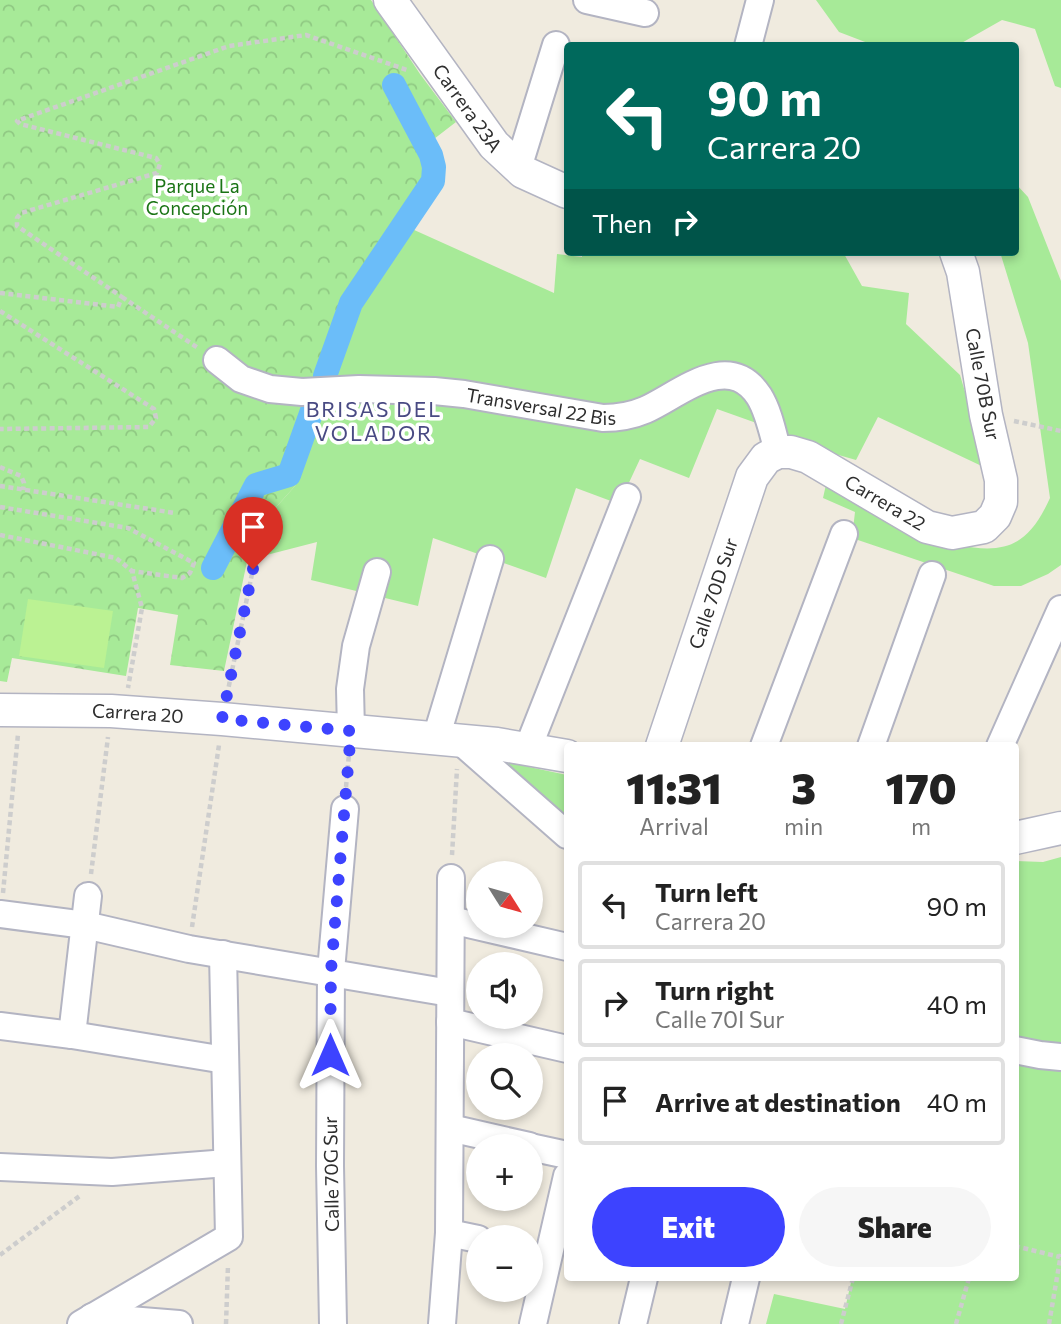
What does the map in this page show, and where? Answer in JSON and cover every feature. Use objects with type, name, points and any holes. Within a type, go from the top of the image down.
[{"type":"street","name":"Carrera 23A","points":[[390,0],[494,145],[519,168],[539,181],[564,191]]},
{"type":"street","points":[[587,0],[645,13]]},
{"type":"street","points":[[749,42],[760,0]]},
{"type":"street","points":[[519,168],[556,44]]},
{"type":"street","name":"Calle 70B Sur","points":[[957,256],[963,272],[986,415],[1001,480],[1001,502],[995,516]]},
{"type":"street","name":"Transversal 22 Bis","points":[[217,360],[241,379],[278,390],[434,391],[603,418],[644,411],[707,377],[729,376],[743,381],[759,397],[778,452]]},
{"type":"street","name":"Carrera 22","points":[[778,452],[791,452],[808,457],[927,527],[952,533],[968,532],[984,527],[995,516]]},
{"type":"street","name":"Calle 70D Sur","points":[[663,742],[749,486],[760,465],[766,458],[778,452]]},
{"type":"street","points":[[528,748],[627,497]]},
{"type":"street","points":[[766,742],[844,534]]},
{"type":"street","points":[[490,559],[447,739],[564,833]]},
{"type":"street","points":[[351,731],[350,689],[356,646],[377,572]]},
{"type":"street","points":[[872,742],[932,575]]},
{"type":"street","points":[[1002,742],[1050,659],[1061,609]]},
{"type":"street","name":"Carrera 20","points":[[10,710],[117,711],[222,719],[447,739],[528,748],[564,755]]},
{"type":"street","name":"Calle 70G Sur","points":[[333,1324],[330,1166],[331,971],[345,809]]},
{"type":"street","points":[[1019,837],[1061,828]]},
{"type":"street","points":[[442,1324],[449,1233],[451,877]]},
{"type":"street","points":[[72,1035],[88,896]]},
{"type":"street","points":[[0,914],[85,925],[188,949],[450,993]]},
{"type":"street","points":[[451,920],[564,946]]},
{"type":"street","points":[[87,1321],[229,1237],[222,954]]},
{"type":"street","points":[[450,1022],[564,1048]]},
{"type":"street","points":[[0,1026],[225,1060]]},
{"type":"street","points":[[1019,1051],[1061,1057]]},
{"type":"street","points":[[450,1128],[477,1134]]},
{"type":"street","points":[[543,1149],[564,1154]]},
{"type":"street","points":[[0,1167],[112,1172],[227,1163]]},
{"type":"street","points":[[543,1243],[564,1184]]},
{"type":"street","points":[[449,1233],[466,1237]]},
{"type":"street","points":[[633,1324],[642,1281]]},
{"type":"street","points":[[734,1324],[745,1281]]},
{"type":"street","points":[[533,1324],[535,1302]]},
{"type":"street","points":[[87,1321],[179,1324]]},
{"type":"path","points":[[217,360],[18,226],[17,218],[21,213],[157,173],[160,164],[156,158],[20,124],[17,121],[229,47],[306,35],[448,82]]},
{"type":"path","points":[[0,293],[118,307],[122,297]]},
{"type":"path","points":[[0,312],[154,409],[156,418],[149,427],[0,429]]},
{"type":"path","points":[[986,415],[1061,431]]},
{"type":"path","points":[[0,467],[21,476],[23,490]]},
{"type":"path","points":[[0,486],[175,513]]},
{"type":"path","points":[[0,507],[128,528],[194,563],[191,573],[183,578],[132,571],[116,558],[0,536]]},
{"type":"path","points":[[188,949],[222,719],[253,569]]},
{"type":"path","points":[[88,896],[117,711],[142,608],[132,571]]},
{"type":"path","points":[[0,914],[10,710]]},
{"type":"path","points":[[345,809],[351,731]]},
{"type":"path","points":[[447,739],[451,877]]},
{"type":"path","points":[[0,1255],[112,1172]]},
{"type":"path","points":[[226,1324],[229,1237]]},
{"type":"path","points":[[1019,1247],[1061,1256],[1049,1324]]},
{"type":"path","points":[[841,1324],[852,1281]]},
{"type":"path","points":[[956,1324],[968,1281]]},
{"type":"green space","name":"Parque La Concepción","points":[[0,0],[371,0],[456,122],[434,139],[445,181],[359,308],[295,486],[253,533],[224,671],[170,665],[178,615],[138,608],[126,676],[12,658],[7,682],[0,681]]},
{"type":"green space","points":[[816,0],[1061,0],[1061,88],[1055,86],[1035,29],[1002,20],[963,42],[865,42],[839,32]]},
{"type":"green space","points":[[1019,187],[1028,197],[1061,281],[1061,565],[1021,586],[994,586],[852,538],[855,512],[823,498],[827,480],[958,545],[975,548],[1004,547],[1025,536],[1042,514],[1050,498],[1028,343],[1001,256],[1019,256]]},
{"type":"green space","points":[[412,229],[554,293],[557,254],[582,257],[845,256],[862,286],[909,293],[906,324],[960,375],[988,469],[878,417],[856,460],[762,433],[762,425],[717,409],[689,478],[640,459],[619,504],[576,488],[546,578],[433,538],[418,606],[311,580],[317,542],[247,560],[253,533],[295,486],[359,308]]},
{"type":"green space","points":[[28,599],[113,611],[104,668],[19,656]]},
{"type":"green space","points":[[491,759],[564,774],[564,820]]},
{"type":"green space","points":[[1061,857],[1061,1324],[766,1324],[774,1294],[845,1309],[851,1281],[1019,1281],[1019,861],[1043,862]]},
{"type":"waterway","points":[[325,376],[351,303],[433,181],[431,155],[394,85]]},
{"type":"waterway","points":[[213,568],[256,485],[289,475],[314,405]]},
{"type":"district","name":"BRISAS DEL VOLADOR","points":[[374,422]]},
{"type":"route","points":[[253,569],[222,719],[351,731],[331,971],[330,1055]]}]
